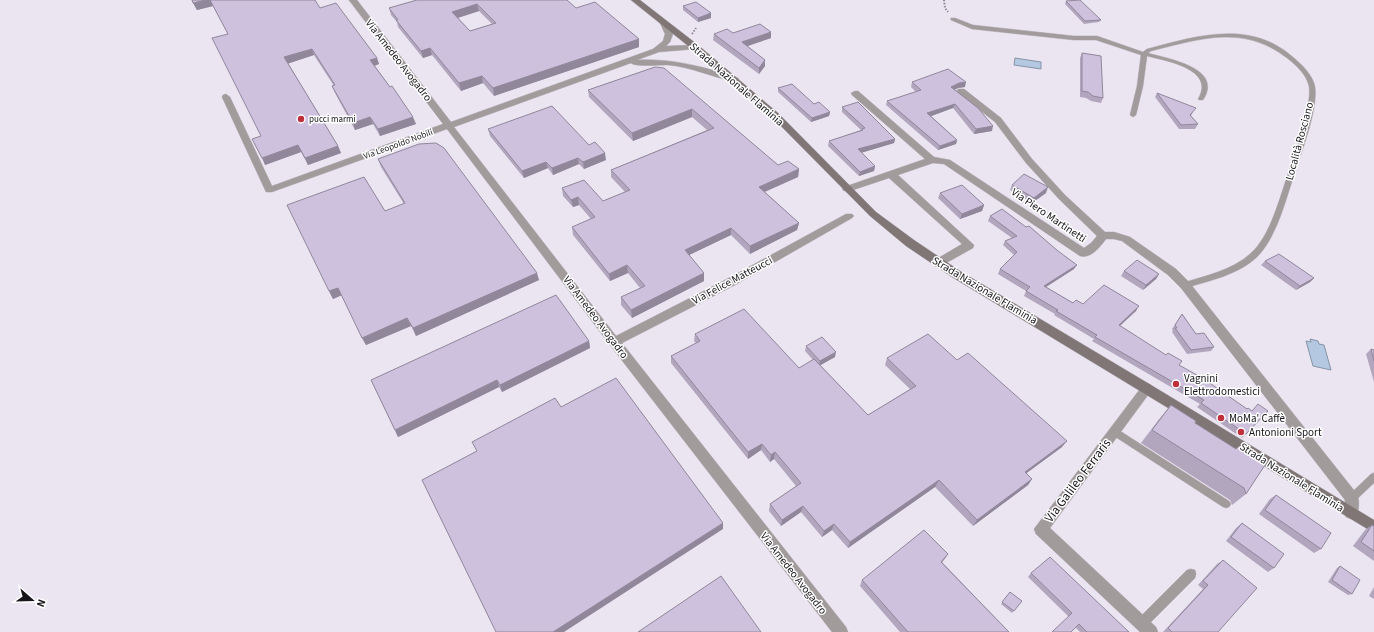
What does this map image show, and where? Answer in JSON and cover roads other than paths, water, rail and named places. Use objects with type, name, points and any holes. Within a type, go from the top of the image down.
[{"type":"main road","name":"Strada Nazionale Flaminia","points":[[635,0],[736,80],[774,115],[873,214],[910,243],[940,263],[1374,527]]},
{"type":"street","name":"Via Amedeo Avogadro","points":[[353,0],[614,342],[841,632]]},
{"type":"street","name":"Via Leopoldo Nobili","points":[[656,51],[666,42],[669,34],[664,23]]},
{"type":"street","name":"Via Leopoldo Nobili","points":[[623,64],[666,62],[679,59],[689,54],[695,47]]},
{"type":"street","name":"Via Leopoldo Nobili","points":[[226,97],[269,190],[656,51],[669,48],[695,47]]},
{"type":"street","name":"Via Leopoldo Nobili","points":[[666,62],[689,66],[736,80]]},
{"type":"street","name":"Via Piero Martinetti","points":[[856,93],[932,160],[947,162],[1084,254],[1095,246],[1103,236],[1062,197],[1029,161],[998,120],[960,92]]},
{"type":"street","points":[[847,189],[932,160]]},
{"type":"street","points":[[892,174],[969,245],[940,263]]},
{"type":"street","name":"Via Felice Matteucci","points":[[614,342],[731,282],[849,216]]},
{"type":"street","points":[[1103,236],[1114,235],[1126,239],[1172,272],[1185,285],[1352,498],[1351,513]]},
{"type":"street","name":"Via Galileo Ferraris","points":[[1146,628],[1041,528],[1147,388]]},
{"type":"lane","points":[[953,19],[972,27],[1074,38],[1097,38],[1192,69],[1201,76],[1205,84],[1204,94],[1201,99]]},
{"type":"lane","name":"Località Rosciano","points":[[1144,54],[1149,50],[1207,37],[1226,34],[1245,36],[1267,42],[1286,52],[1304,70],[1312,86],[1310,108],[1295,162],[1269,236],[1260,250],[1243,263],[1211,277],[1185,285]]},
{"type":"lane","points":[[1133,115],[1140,86],[1144,54]]},
{"type":"lane","points":[[1114,431],[1226,504]]},
{"type":"lane","points":[[1352,498],[1374,477]]},
{"type":"lane","points":[[1146,628],[1192,574]]},
{"type":"water","points":[[1015,58],[1041,62],[1041,69],[1014,65]]},
{"type":"water","points":[[1310,339],[1318,341],[1319,344],[1324,345],[1331,370],[1313,366],[1306,341],[1311,342]]},
{"type":"place","name":"pucci marmi","points":[[301,119]]},
{"type":"place","name":"Vagnini Elettrodomestici","points":[[1176,384]]},
{"type":"place","name":"MoMa' Caffè","points":[[1221,418]]},
{"type":"place","name":"Antonioni Sport","points":[[1241,432]]}]
